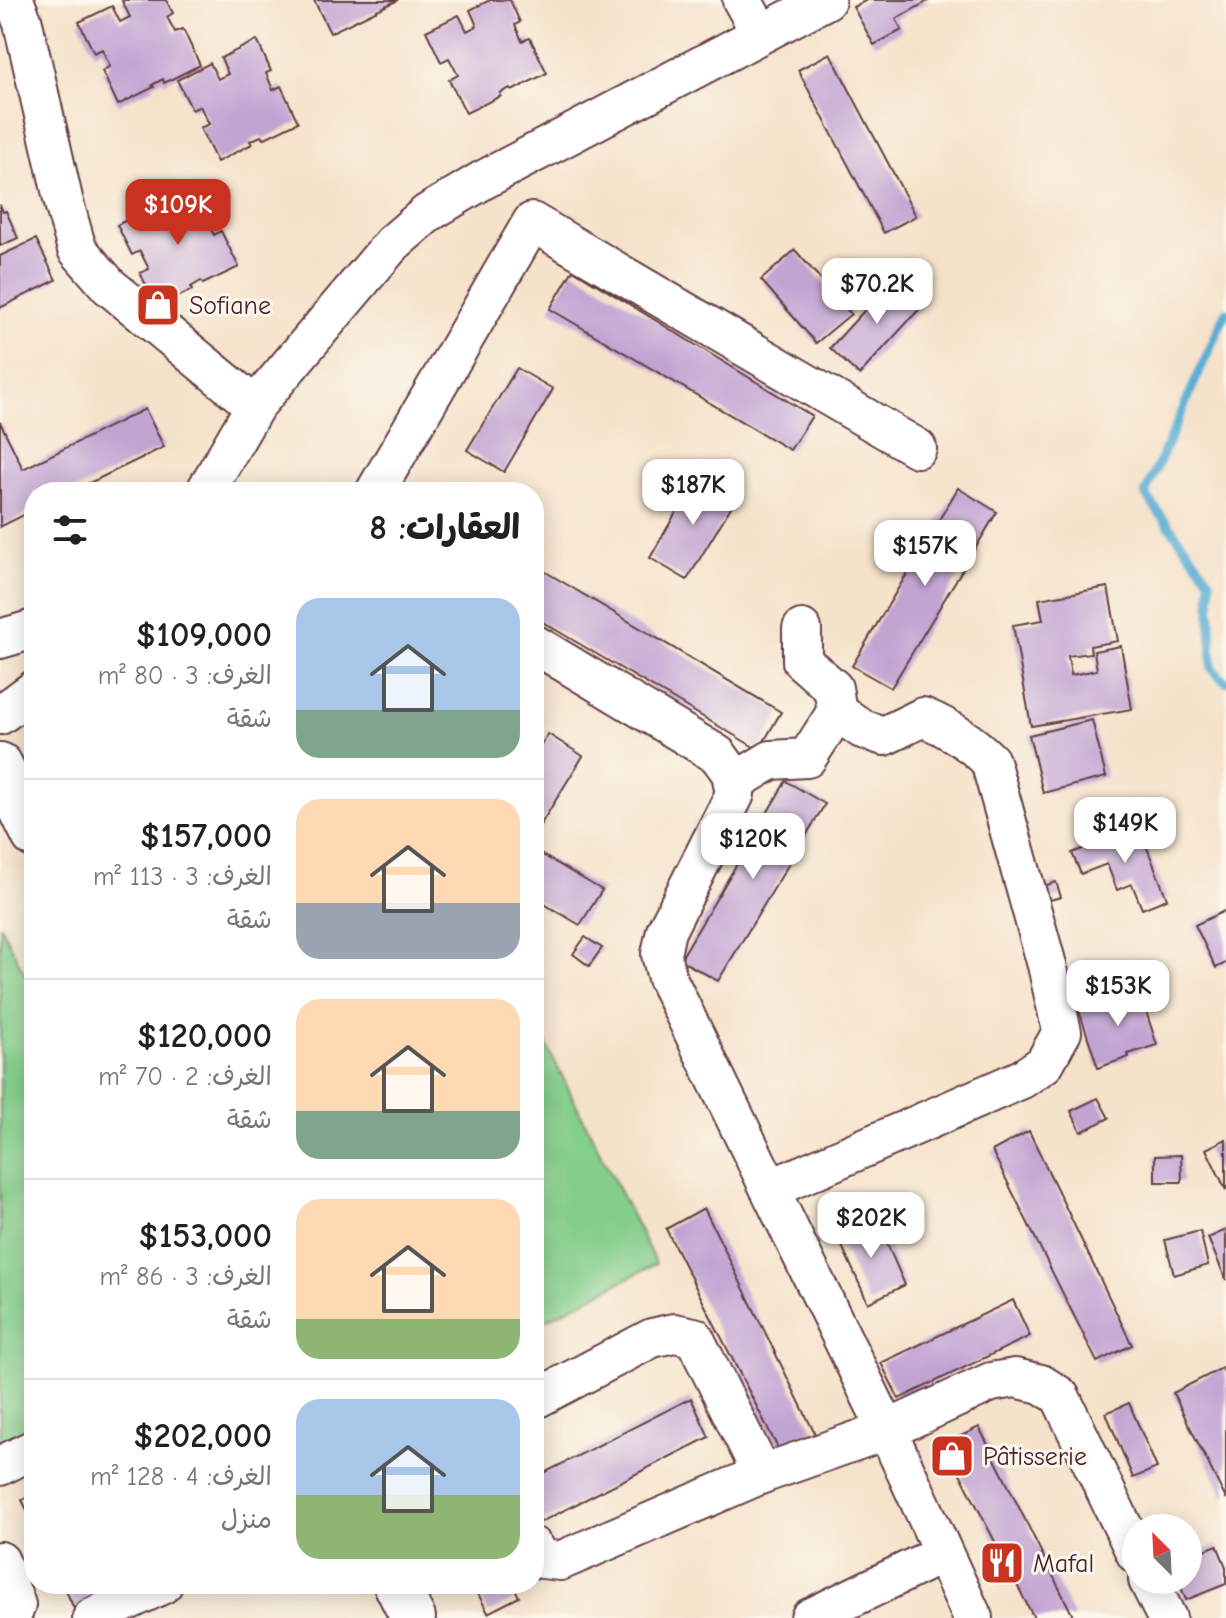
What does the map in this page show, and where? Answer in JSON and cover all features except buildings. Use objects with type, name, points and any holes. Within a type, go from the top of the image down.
[{"type":"main road","points":[[0,765],[24,814]]},
{"type":"main road","points":[[401,1594],[413,1618]]},
{"type":"street","points":[[14,0],[23,23],[77,249],[109,286],[255,406]]},
{"type":"street","points":[[211,482],[255,406],[392,244],[428,213],[751,16],[826,0]]},
{"type":"street","points":[[381,482],[532,222],[917,448]]},
{"type":"street","points":[[733,783],[771,760],[807,758],[837,711],[833,688],[802,661],[802,629]]},
{"type":"street","points":[[0,639],[24,632]]},
{"type":"street","points":[[544,650],[718,755],[731,773],[735,794],[666,931],[661,954],[667,978],[887,1430],[973,1618]]},
{"type":"street","points":[[0,715],[24,697]]},
{"type":"street","points":[[770,1189],[1022,1079],[1044,1064],[1062,1032],[1047,965],[990,761],[974,745],[923,717],[884,736],[862,729],[837,711]]},
{"type":"street","points":[[544,1395],[652,1338],[674,1333],[694,1337],[762,1474]]},
{"type":"street","points":[[544,1559],[560,1561],[762,1474],[887,1430],[991,1382],[1015,1378],[1041,1384],[1060,1396],[1122,1525]]},
{"type":"street","points":[[0,1466],[24,1454]]},
{"type":"street","points":[[810,1618],[942,1554]]},
{"type":"street","points":[[0,1561],[16,1605],[11,1618]]},
{"type":"street","points":[[92,1618],[142,1594]]},
{"type":"street","points":[[1155,1594],[1167,1618]]},
{"type":"green space","points":[[0,925],[24,972],[24,1440],[0,1453]]},
{"type":"green space","points":[[544,1040],[656,1264],[544,1321]]},
{"type":"waterway","points":[[1226,312],[1145,494],[1210,580],[1212,669],[1226,682]]},
{"type":"place","name":"Sofiane","points":[[158,305]]},
{"type":"place","name":"Pâtisserie","points":[[952,1456]]},
{"type":"place","name":"Mafal","points":[[1002,1563]]}]
